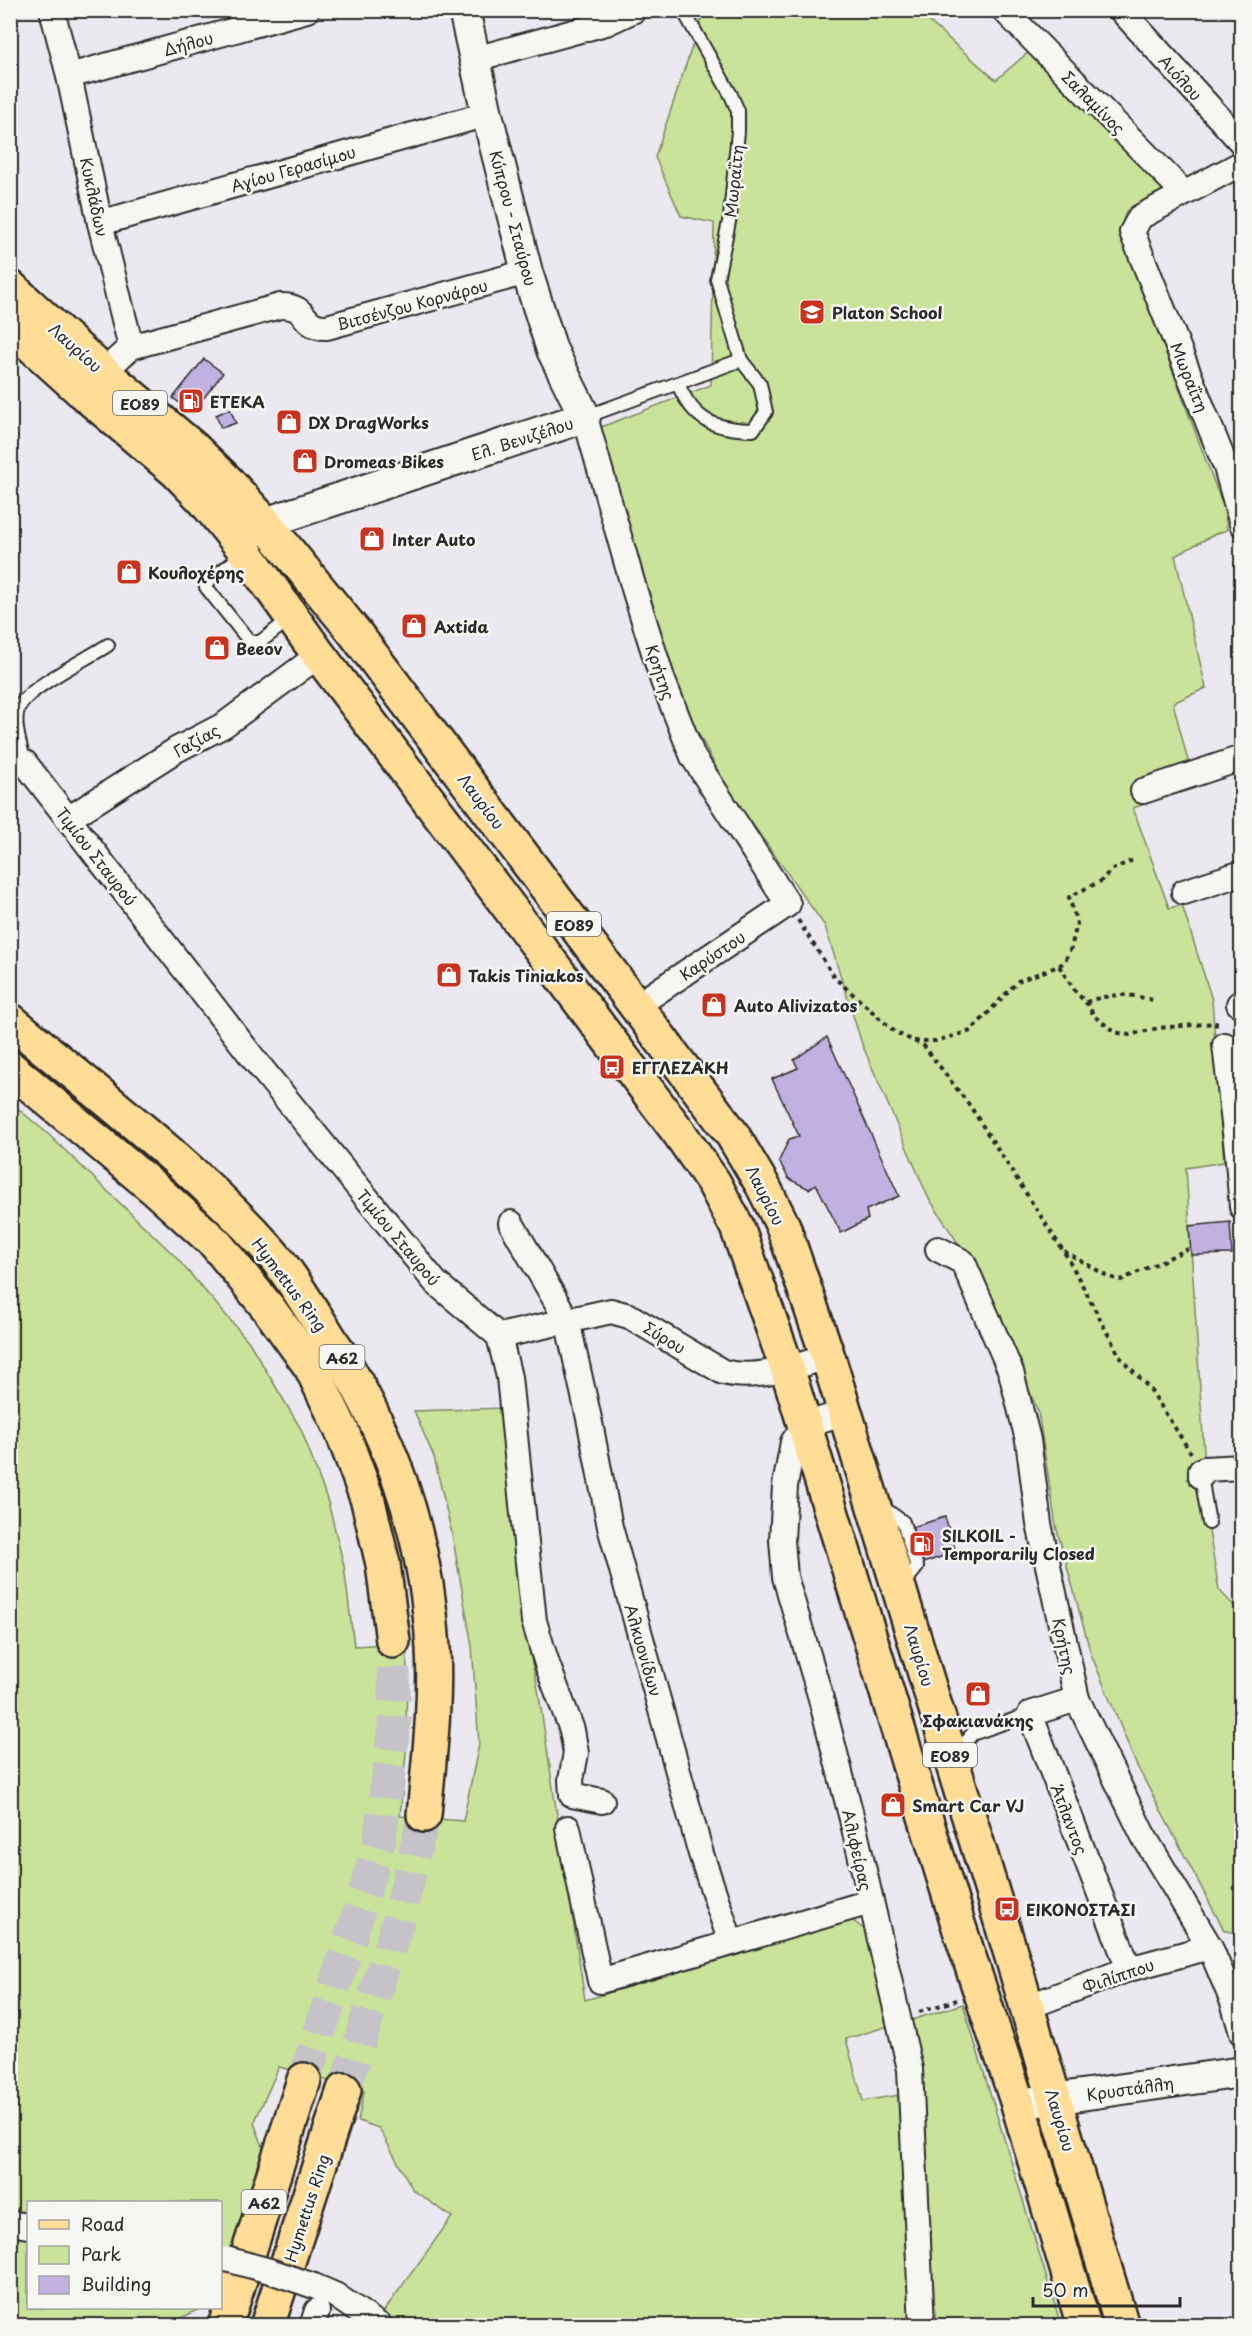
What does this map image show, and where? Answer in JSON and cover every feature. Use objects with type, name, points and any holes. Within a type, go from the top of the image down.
[{"type":"main road","name":"Λαυρίου","points":[[10,287],[103,372],[192,447],[265,523],[355,633],[716,1111],[749,1160],[783,1226],[828,1357],[1122,2325]]},
{"type":"main road","name":"Λαυρίου","points":[[10,326],[87,396],[177,472],[205,501],[680,1134],[714,1183],[742,1239],[787,1368],[981,1994],[1018,2104],[1084,2325]]},
{"type":"main road","name":"Hymettus Ring","points":[[10,1020],[166,1151],[224,1204],[269,1250],[345,1361],[381,1429],[407,1498],[417,1536],[433,1648],[432,1724],[424,1815]]},
{"type":"main road","name":"Hymettus Ring","points":[[10,1068],[155,1189],[216,1244],[269,1309],[311,1367],[342,1431],[368,1501],[383,1564],[393,1641]]},
{"type":"main road","name":"Α62","points":[[225,2325],[304,2080]]},
{"type":"main road","name":"Hymettus Ring","points":[[267,2325],[344,2090]]},
{"type":"street","name":"Κυκλάδων","points":[[52,10],[69,76],[100,223],[131,347]]},
{"type":"street","name":"Δήλου","points":[[69,76],[307,10]]},
{"type":"street","name":"Κύπρου - Σταύρου","points":[[464,10],[526,272],[552,350],[585,417]]},
{"type":"street","points":[[475,59],[606,24],[634,10]]},
{"type":"street","name":"Σαλαμίνος","points":[[1004,10],[1184,193]]},
{"type":"street","name":"Αιόλου","points":[[1121,10],[1242,143]]},
{"type":"street","name":"Αγίου Γερασίμου","points":[[100,223],[487,114]]},
{"type":"street","points":[[1184,193],[1242,163]]},
{"type":"street","name":"Μωραΐτη","points":[[1184,193],[1140,217],[1132,231],[1226,467],[1242,524]]},
{"type":"street","name":"Βιτσένζου Κορνάρου","points":[[131,347],[280,306],[292,306],[301,311],[310,324],[327,327],[526,272]]},
{"type":"street","points":[[103,372],[131,347]]},
{"type":"street","name":"Ελ. Βενιζέλου","points":[[242,548],[265,523],[585,417]]},
{"type":"street","name":"Κρήτης","points":[[585,417],[634,592],[663,681],[693,757],[788,904]]},
{"type":"street","name":"Γαζίας","points":[[69,819],[176,750],[224,725],[319,655]]},
{"type":"street","points":[[1143,791],[1242,758]]},
{"type":"street","name":"Τιμίου Σταυρού","points":[[15,761],[69,819],[253,1058],[436,1283],[499,1336]]},
{"type":"street","points":[[1184,892],[1242,873]]},
{"type":"street","name":"Καρύστου","points":[[636,1006],[788,904]]},
{"type":"street","points":[[1225,1045],[1238,1150],[1242,1206]]},
{"type":"street","name":"Αλκυονίδων","points":[[511,1223],[567,1320],[610,1527],[701,1854],[731,1944]]},
{"type":"street","name":"Κρήτης","points":[[938,1249],[963,1262],[1011,1372],[1028,1440],[1039,1524],[1077,1698],[1143,1835],[1210,1947],[1233,2002],[1242,2033]]},
{"type":"street","name":"Σύρου","points":[[499,1336],[611,1311],[629,1316],[723,1372],[735,1375],[757,1376],[828,1357]]},
{"type":"street","points":[[499,1336],[509,1377],[534,1621],[547,1664],[572,1730],[576,1753],[571,1780],[572,1795],[602,1801]]},
{"type":"street","points":[[805,1425],[845,1412]]},
{"type":"street","name":"Αλιφείρας","points":[[805,1425],[793,1442],[785,1486],[782,1540],[785,1577],[820,1695],[899,2017],[912,2091],[922,2325]]},
{"type":"street","points":[[1203,1473],[1242,1467]]},
{"type":"street","points":[[1030,1714],[1077,1698]]},
{"type":"street","name":"Άτλαντος","points":[[1030,1714],[1129,1970]]},
{"type":"street","points":[[568,1828],[600,1981],[870,1902]]},
{"type":"street","name":"Φιλίππου","points":[[1027,2007],[1129,1970],[1210,1947]]},
{"type":"street","name":"Κρυστάλλη","points":[[1018,2104],[1242,2072]]},
{"type":"street","points":[[10,2223],[27,2226]]},
{"type":"street","points":[[223,2259],[270,2271],[314,2286],[335,2295],[380,2325]]},
{"type":"lane","name":"Μωραΐτη","points":[[683,10],[738,111],[730,217],[717,279],[741,360]]},
{"type":"lane","name":"Ελ. Βενιζέλου","points":[[585,417],[741,360]]},
{"type":"lane","points":[[678,384],[687,403],[704,420],[727,429],[753,430],[766,412],[760,384],[741,360]]},
{"type":"lane","points":[[242,548],[208,581],[206,587],[250,642],[260,642],[292,617]]},
{"type":"lane","points":[[15,761],[18,708],[32,692],[108,645]]},
{"type":"lane","points":[[1203,1473],[1209,1523]]},
{"type":"lane","points":[[952,1761],[972,1734],[1030,1714]]},
{"type":"path","points":[[913,1041],[936,1041],[971,1031],[1018,981],[1059,966],[1069,954],[1076,932],[1076,919],[1069,900],[1071,894],[1101,881],[1111,870],[1135,859]]},
{"type":"path","points":[[788,904],[835,978],[895,1032],[924,1046],[970,1106],[1063,1251],[1120,1357],[1150,1389],[1203,1473]]},
{"type":"path","points":[[1059,966],[1094,1016],[1115,1032],[1129,1035],[1158,1028],[1216,1023],[1218,1039],[1225,1045]]},
{"type":"path","points":[[1086,1002],[1098,998],[1132,995],[1154,1000]]},
{"type":"path","points":[[1063,1251],[1109,1277],[1121,1280],[1188,1249]]},
{"type":"path","points":[[899,2017],[981,1994]]},
{"type":"green space","points":[[695,11],[917,11],[996,80],[1032,49],[1165,189],[1126,211],[1120,230],[1224,509],[1227,530],[1175,556],[1206,688],[1173,703],[1195,788],[1133,808],[1169,908],[1182,905],[1212,1000],[1224,1162],[1186,1168],[1209,1531],[1219,1590],[1241,1613],[1241,1935],[1224,1930],[1136,1764],[1091,1654],[1056,1526],[1038,1411],[984,1283],[928,1197],[862,1044],[825,926],[727,788],[672,683],[596,429],[711,385],[714,223],[681,216],[655,157],[701,20]]},
{"type":"green space","points":[[10,1102],[48,1134],[174,1255],[249,1342],[301,1429],[328,1502],[344,1566],[354,1646],[407,1643],[406,1754],[400,1816],[463,1821],[479,1744],[472,1646],[452,1534],[434,1457],[414,1411],[505,1408],[520,1611],[538,1689],[585,2000],[852,1920],[865,1930],[892,2025],[846,2039],[863,2101],[900,2095],[910,2325],[395,2325],[381,2315],[452,2217],[413,2190],[379,2128],[358,2121],[364,2091],[279,2067],[254,2123],[266,2154],[222,2286],[222,2201],[27,2201],[27,2309],[199,2309],[168,2325],[11,2325]]},
{"type":"green space","points":[[963,2004],[1061,2325],[930,2325],[905,2022]]},
{"type":"green space","points":[[1055,2156],[1107,2325],[1100,2325],[1048,2158]]},
{"type":"building","points":[[204,359],[223,373],[192,413],[173,398]]},
{"type":"building","points":[[230,409],[236,423],[221,428],[216,415]]},
{"type":"building","points":[[827,1037],[899,1196],[866,1210],[868,1219],[841,1233],[816,1184],[809,1189],[789,1179],[779,1161],[789,1139],[799,1136],[772,1079],[798,1068],[794,1060]]},
{"type":"building","points":[[1230,1222],[1232,1254],[1191,1255],[1189,1226]]},
{"type":"building","points":[[945,1517],[956,1552],[911,1567],[899,1531]]},
{"type":"tunnel","points":[[304,2080],[379,1843],[395,1721],[393,1641]]},
{"type":"tunnel","points":[[344,2090],[398,1922],[424,1815]]},
{"type":"place","name":"Platon School","points":[[812,312]]},
{"type":"place","name":"ΕΤΕΚΑ","points":[[191,401]]},
{"type":"place","name":"DX DragWorks","points":[[289,422]]},
{"type":"place","name":"Dromeas Bikes","points":[[305,461]]},
{"type":"place","name":"Inter Auto","points":[[372,539]]},
{"type":"place","name":"Κουλοχέρης","points":[[129,572]]},
{"type":"place","name":"Axtida","points":[[414,626]]},
{"type":"place","name":"Beeov","points":[[217,648]]},
{"type":"place","name":"Takis Tiniakos","points":[[449,975]]},
{"type":"place","name":"Auto Alivizatos","points":[[714,1005]]},
{"type":"place","name":"ΕΓΓΛΕΖΑΚΗ","points":[[612,1067]]},
{"type":"place","name":"SILKOIL - Temporarily Closed","points":[[922,1544]]},
{"type":"place","name":"Σφακιανάκης","points":[[978,1694]]},
{"type":"place","name":"Smart Car VJ","points":[[893,1805]]},
{"type":"place","name":"ΕΙΚΟΝΟΣΤΑΣΙ","points":[[1007,1909]]}]
